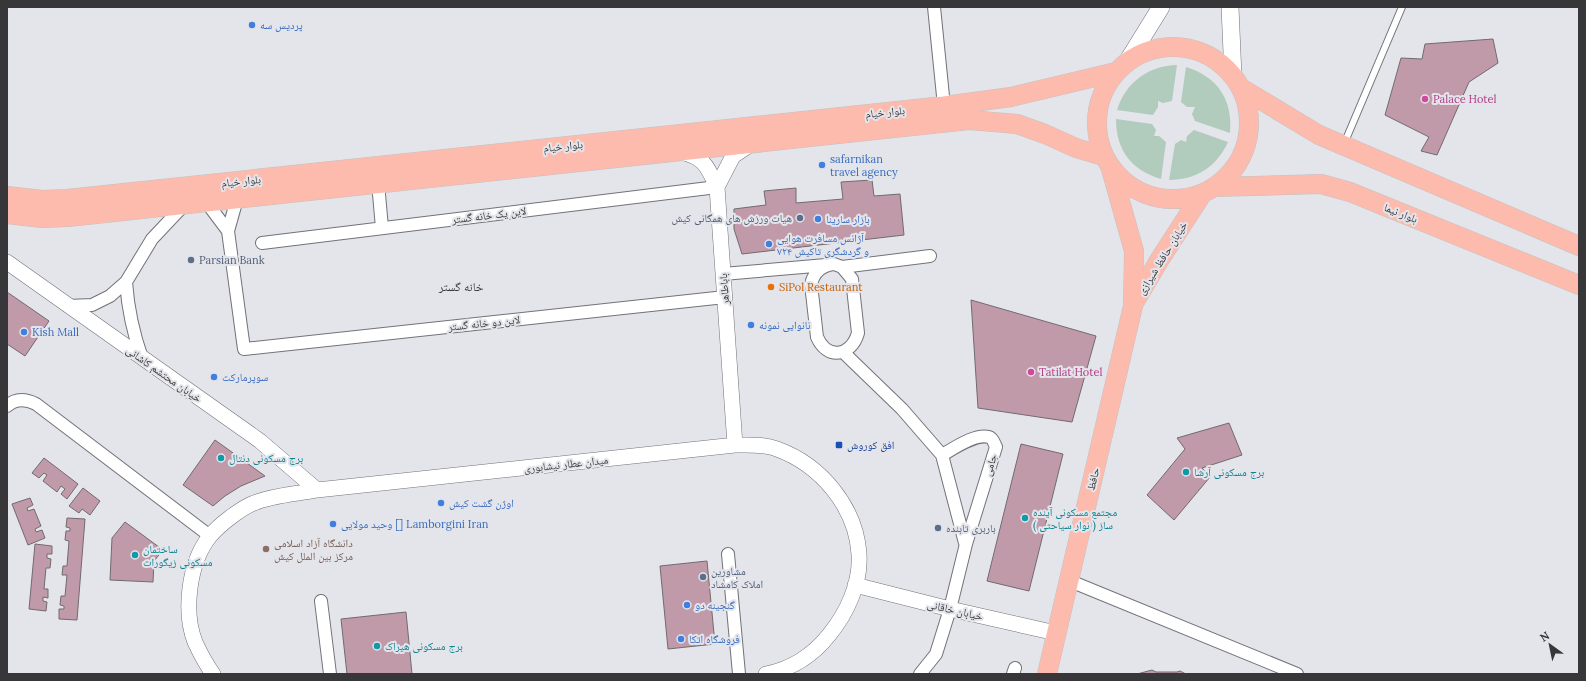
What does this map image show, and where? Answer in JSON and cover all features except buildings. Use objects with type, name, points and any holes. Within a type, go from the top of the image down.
[{"type":"main road","points":[[1122,67],[1161,7]]},
{"type":"main road","points":[[1230,7],[1237,82]]},
{"type":"main road","points":[[1107,163],[1121,180],[1133,189],[1147,196],[1175,200],[1189,198],[1208,191],[1225,179],[1242,156],[1249,130],[1249,115],[1246,101],[1237,82],[1223,66],[1211,57],[1198,51],[1169,47],[1154,49],[1140,54],[1122,67]]},
{"type":"main road","name":"بلوار خیام","points":[[7,196],[43,200],[68,199],[944,106],[1011,97],[1122,67]]},
{"type":"main road","name":"خیابان حافظ شیرازی","points":[[1122,67],[1107,84],[1097,112],[1096,127],[1098,142],[1107,163],[1134,250],[1133,306]]},
{"type":"main road","points":[[1237,82],[1319,135],[1579,246]]},
{"type":"main road","name":"بلوار خیام","points":[[7,214],[42,218],[68,217],[969,120],[1017,124],[1045,134],[1107,163]]},
{"type":"main road","name":"بلوار نیما","points":[[1208,191],[1321,184],[1357,195],[1579,285]]},
{"type":"main road","name":"خیابان حافظ شیرازی","points":[[1133,306],[1160,259],[1208,191]]},
{"type":"main road","name":"حافظ","points":[[1046,674],[1070,581],[1133,306]]},
{"type":"street","points":[[934,7],[944,106]]},
{"type":"street","points":[[716,187],[733,156],[751,144]]},
{"type":"street","name":"باباطاهر","points":[[681,152],[696,155],[706,166],[716,187],[735,445]]},
{"type":"street","points":[[378,183],[382,228]]},
{"type":"street","name":"لاین یک خانه گستر","points":[[262,243],[716,187]]},
{"type":"street","points":[[228,231],[237,199]]},
{"type":"street","points":[[207,203],[228,231]]},
{"type":"street","points":[[68,306],[92,305],[110,296],[126,282],[152,239],[185,204]]},
{"type":"street","name":"لاین دو خانه گستر","points":[[228,231],[244,349],[725,296]]},
{"type":"street","points":[[723,274],[834,264],[842,267],[930,256]]},
{"type":"street","name":"خیابان محتشم کاشانی","points":[[7,262],[260,442],[317,490]]},
{"type":"street","points":[[826,265],[813,276],[811,284],[817,337],[820,345],[826,350],[834,353],[843,352],[853,344],[858,333],[852,280],[842,267]]},
{"type":"street","points":[[126,282],[128,307],[134,335],[142,358]]},
{"type":"street","name":"جامی","points":[[843,352],[902,409],[942,455],[966,544]]},
{"type":"street","points":[[7,406],[12,402],[21,400],[29,400],[36,404],[210,536]]},
{"type":"street","name":"جامی","points":[[920,674],[936,654],[950,609],[966,544],[996,447],[993,440],[989,437],[979,437],[965,442],[942,455]]},
{"type":"street","name":"میدان عطار نیشابوری","points":[[213,674],[195,641],[189,612],[190,590],[194,569],[210,536],[240,510],[254,503],[272,498],[317,490],[735,445],[757,445],[776,448],[795,457],[811,468],[832,488],[849,516],[857,540],[859,554],[855,585],[844,614],[836,626],[816,649],[795,665],[766,674]]},
{"type":"street","points":[[728,554],[739,674]]},
{"type":"street","points":[[1070,581],[1297,674]]},
{"type":"street","name":"خیابان خاقانی","points":[[855,585],[950,609],[1056,633]]},
{"type":"street","points":[[321,601],[330,674]]},
{"type":"lane","points":[[1343,146],[1402,7]]},
{"type":"green space","points":[[1177,65],[1172,101],[1163,103],[1158,101],[1158,107],[1153,115],[1117,110],[1126,91],[1140,77],[1148,72],[1166,66]]},
{"type":"green space","points":[[1186,67],[1207,77],[1221,91],[1229,110],[1230,133],[1195,121],[1192,114],[1195,107],[1187,107],[1181,102]]},
{"type":"green space","points":[[1116,119],[1152,124],[1156,130],[1154,136],[1159,136],[1166,142],[1161,179],[1141,170],[1127,157],[1119,140]]},
{"type":"green space","points":[[1194,130],[1228,142],[1218,158],[1205,170],[1188,177],[1169,180],[1175,144],[1181,140],[1186,142],[1187,136]]},
{"type":"place","name":"پردیس سه","points":[[252,25]]},
{"type":"place","name":"Palace Hotel","points":[[1425,99]]},
{"type":"place","name":"safarnikan travel agency","points":[[822,165]]},
{"type":"place","name":"هیات ورزش های همگانی کیش","points":[[800,218]]},
{"type":"place","name":"بازار سارینا","points":[[818,219]]},
{"type":"place","name":"آژانس مسافرت هوایی و گردشگری تاکیش ۷۲۴","points":[[769,244]]},
{"type":"place","name":"Parsian Bank","points":[[191,260]]},
{"type":"place","name":"SiPol Restaurant","points":[[771,287]]},
{"type":"place","name":"نانوایی نمونه","points":[[751,325]]},
{"type":"place","name":"Kish Mall","points":[[24,332]]},
{"type":"place","name":"Tatilat Hotel","points":[[1031,372]]},
{"type":"place","name":"سوپرمارکت","points":[[214,377]]},
{"type":"place","name":"افق کوروش","points":[[839,445]]},
{"type":"place","name":"برج مسکونی دنتال","points":[[221,458]]},
{"type":"place","name":"برج مسکونی آرشا","points":[[1186,472]]},
{"type":"place","name":"اوژن گشت كيش","points":[[441,503]]},
{"type":"place","name":"مجتمع مسکونی آینده ساز ( نوار سیاحتی )","points":[[1025,518]]},
{"type":"place","name":"وحید مولایی [] Lamborgini Iran","points":[[333,524]]},
{"type":"place","name":"باربری تابنده","points":[[938,528]]},
{"type":"place","name":"دانشگاه آزاد اسلامی مرکز بین الملل کیش","points":[[266,549]]},
{"type":"place","name":"ساختمان مسکونی زیگورات","points":[[135,555]]},
{"type":"place","name":"مشاورین املاک کامشاد","points":[[703,577]]},
{"type":"place","name":"گنجینه دو","points":[[687,605]]},
{"type":"place","name":"فروشگاه اتکا","points":[[681,639]]},
{"type":"place","name":"برج مسکونی هیراک","points":[[377,646]]},
{"type":"district","name":"خانه گستر","points":[[461,287]]}]
